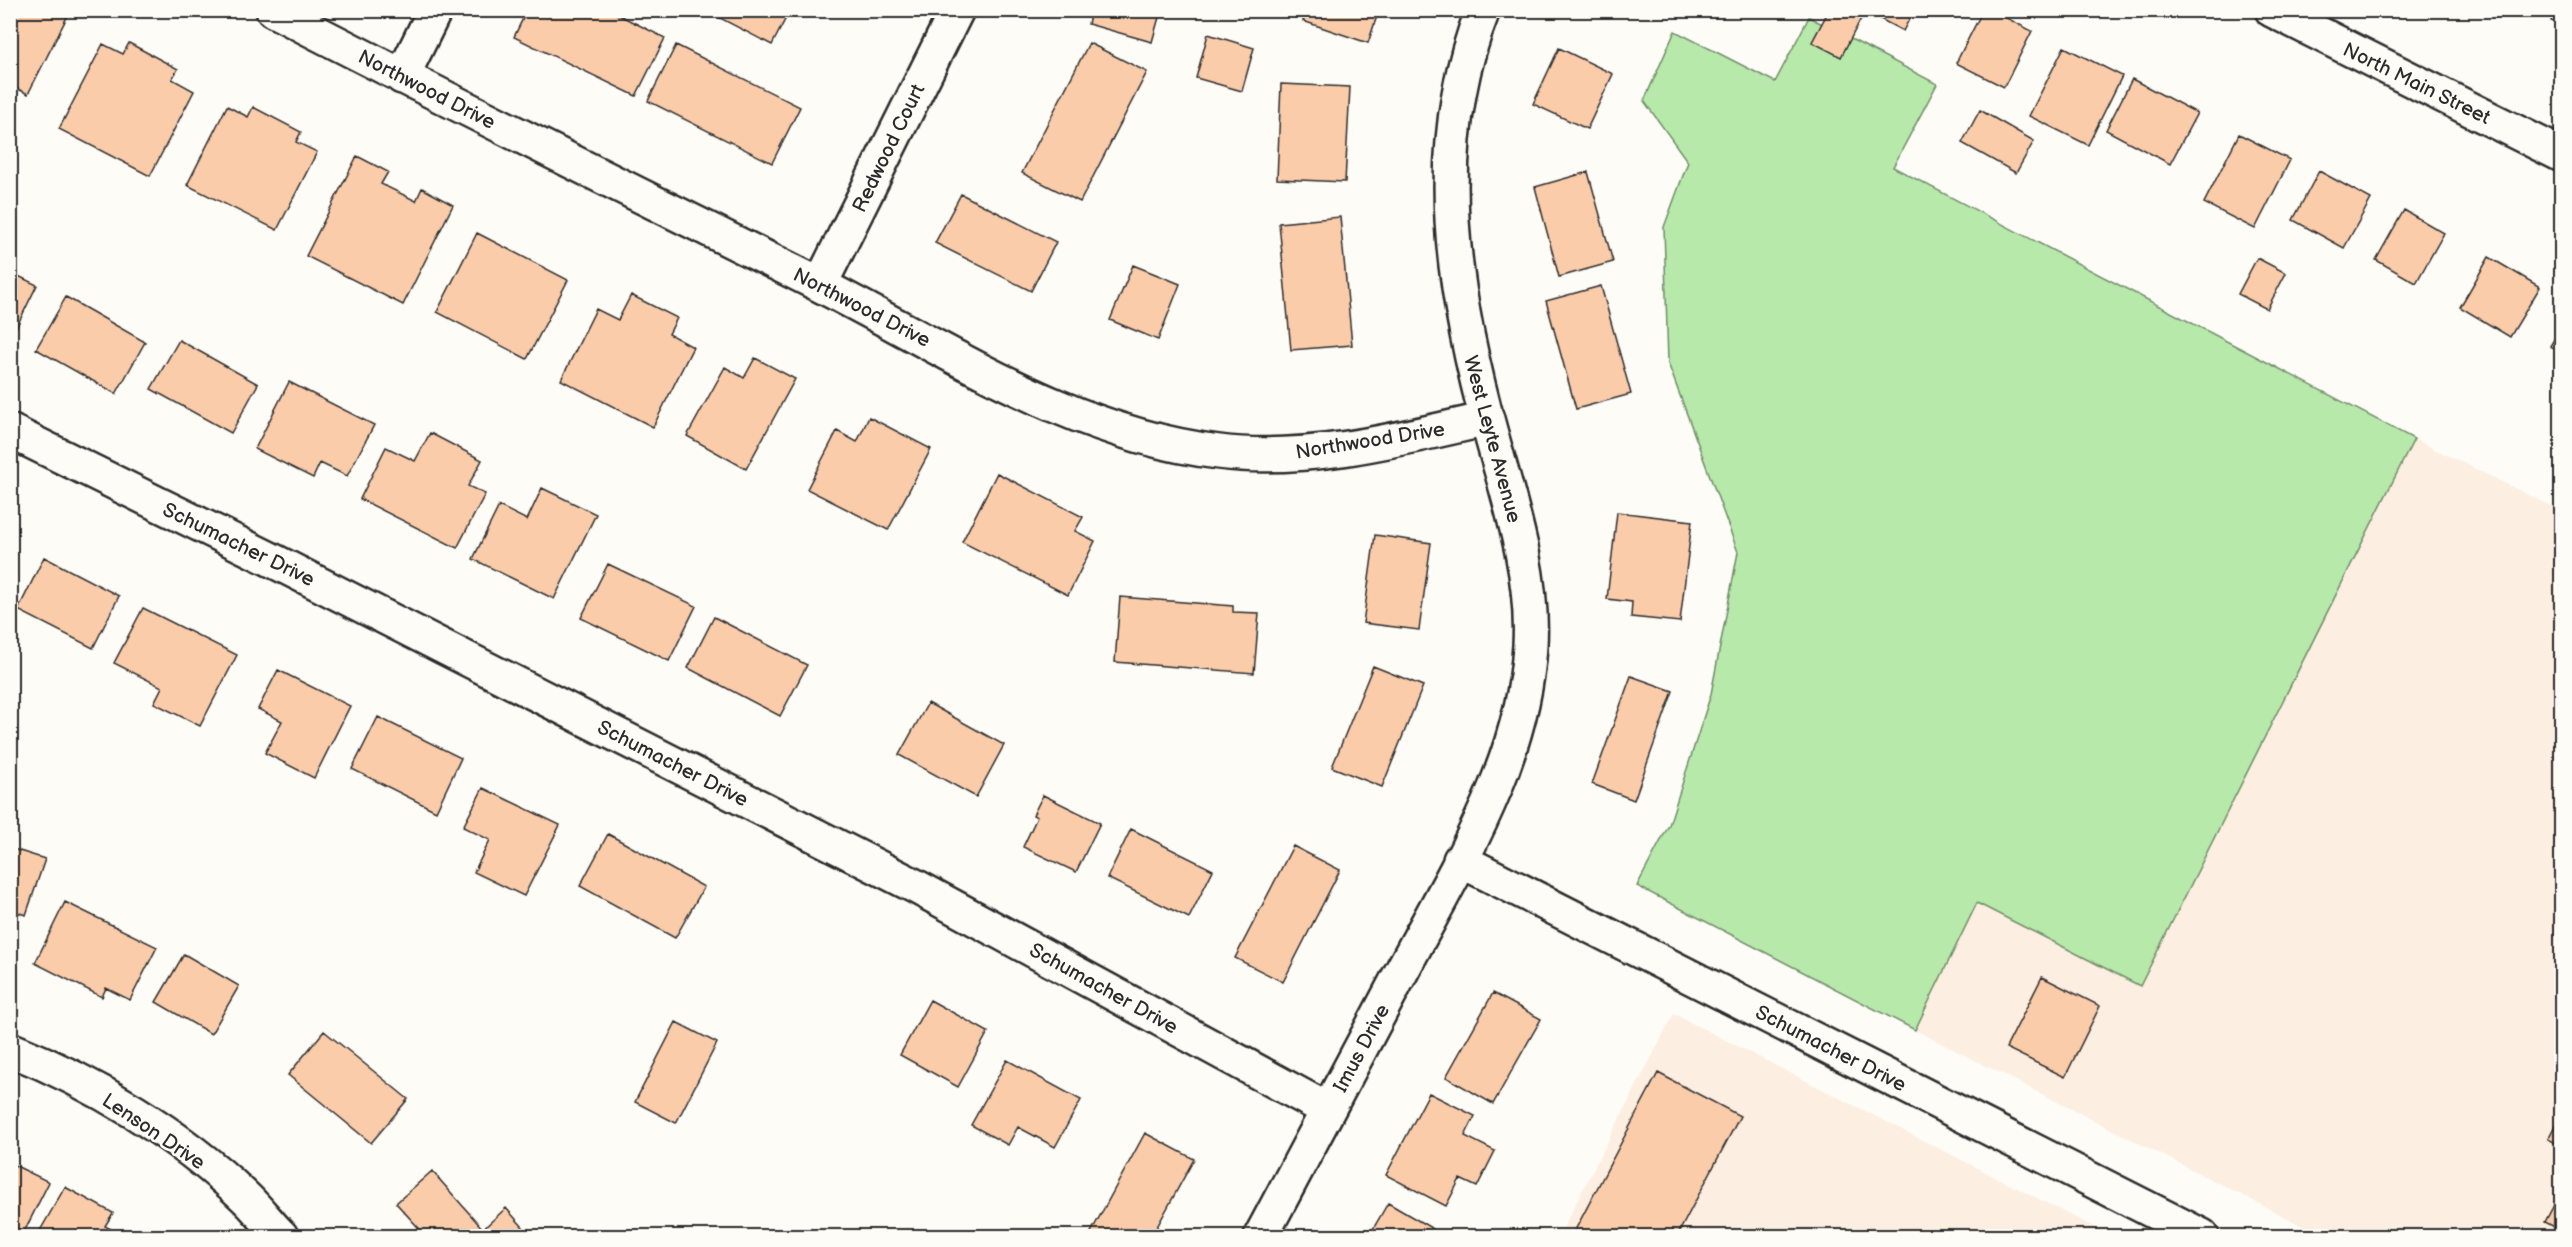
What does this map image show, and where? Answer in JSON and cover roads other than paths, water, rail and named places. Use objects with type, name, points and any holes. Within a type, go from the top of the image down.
[{"type":"street","name":"Northwood Drive","points":[[273,10],[402,77],[820,285],[1034,396],[1093,421],[1162,442],[1221,453],[1286,453],[1345,448],[1487,419]]},
{"type":"street","points":[[402,77],[435,10]]},
{"type":"street","name":"Redwood Court","points":[[820,285],[957,10]]},
{"type":"street","name":"West Leyte Avenue","points":[[1461,860],[1493,794],[1511,742],[1530,646],[1529,586],[1517,528],[1487,419],[1459,296],[1452,247],[1458,102],[1483,10]]},
{"type":"street","name":"North Main Street","points":[[2272,10],[2562,155]]},
{"type":"street","name":"Schumacher Drive","points":[[10,431],[276,562],[915,886],[1328,1110]]},
{"type":"street","name":"Imus Drive","points":[[1261,1236],[1461,860]]},
{"type":"street","name":"Schumacher Drive","points":[[1461,860],[2202,1236]]},
{"type":"street","name":"Lenson Drive","points":[[10,1049],[44,1063],[137,1114],[190,1152],[244,1196],[281,1236]]}]
